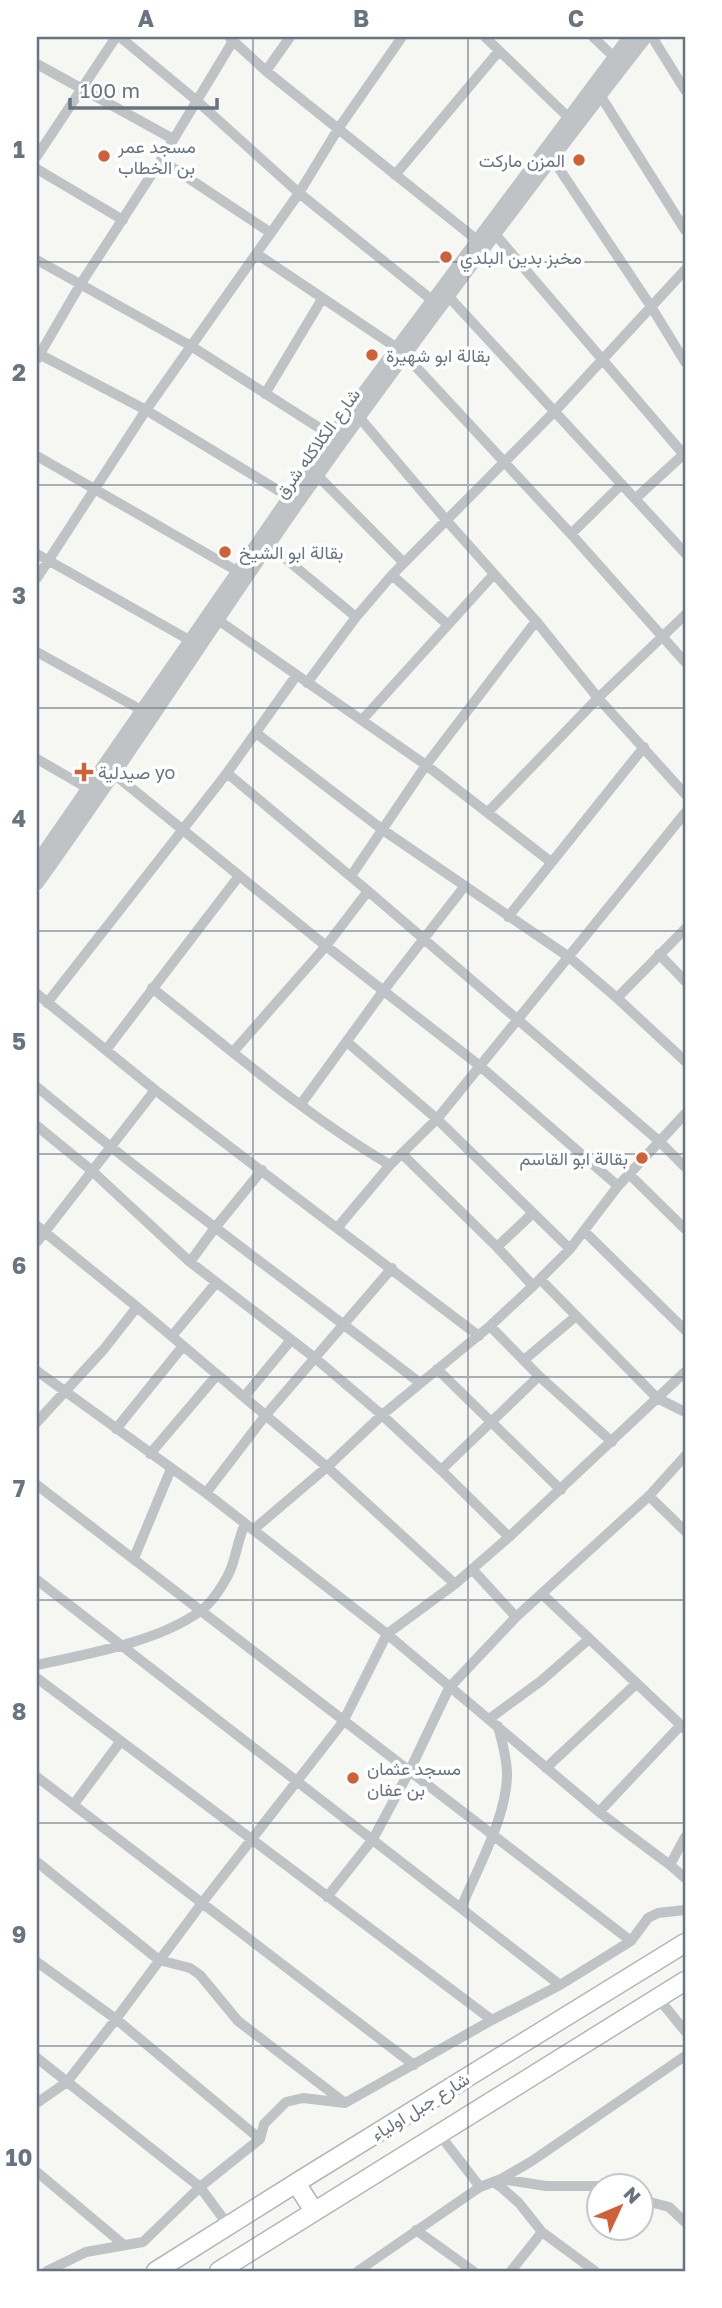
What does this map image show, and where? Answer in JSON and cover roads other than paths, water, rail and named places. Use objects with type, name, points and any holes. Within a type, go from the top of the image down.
[{"type":"highway","name":"شارع جبل اولياء","points":[[156,2271],[685,1943]]},
{"type":"highway","name":"شارع جبل اولياء","points":[[228,2269],[267,2240],[685,1981]]},
{"type":"highway","points":[[296,2183],[314,2211]]},
{"type":"highway","points":[[249,2212],[267,2240]]},
{"type":"street","points":[[37,156],[118,37],[197,101],[299,193],[432,300]]},
{"type":"street","points":[[266,71],[290,37]]},
{"type":"street","points":[[37,578],[145,410],[257,254],[402,37]]},
{"type":"street","points":[[485,37],[569,118]]},
{"type":"street","points":[[593,37],[614,57]]},
{"type":"street","name":"شارع الكلاكله شرق","points":[[37,883],[268,545],[359,417],[432,300],[630,37]]},
{"type":"street","name":"شارع الكلاكله شرق","points":[[37,863],[332,436],[449,297],[645,37]]},
{"type":"street","points":[[652,37],[685,90]]},
{"type":"street","points":[[289,497],[145,410],[38,355],[197,101],[230,39],[477,240]]},
{"type":"street","points":[[395,175],[499,51]]},
{"type":"street","points":[[37,64],[173,139]]},
{"type":"street","points":[[600,95],[685,230]]},
{"type":"street","points":[[552,158],[685,362]]},
{"type":"street","points":[[161,160],[271,233]]},
{"type":"street","points":[[37,169],[123,220]]},
{"type":"street","points":[[495,234],[685,454],[636,498]]},
{"type":"street","points":[[257,254],[401,351],[571,534],[685,662]]},
{"type":"street","points":[[37,260],[191,346],[332,436]]},
{"type":"street","points":[[307,683],[356,617],[392,575],[555,410],[685,270]]},
{"type":"street","points":[[449,297],[685,553]]},
{"type":"street","points":[[265,394],[322,299]]},
{"type":"street","points":[[359,417],[536,621],[598,698],[683,787]]},
{"type":"street","points":[[37,456],[237,571]]},
{"type":"street","points":[[317,475],[404,562]]},
{"type":"street","points":[[571,534],[622,484]]},
{"type":"street","points":[[268,545],[356,617]]},
{"type":"street","points":[[37,554],[191,641]]},
{"type":"street","points":[[362,720],[494,574]]},
{"type":"street","points":[[392,575],[447,624]]},
{"type":"street","points":[[488,812],[598,698],[685,615]]},
{"type":"street","points":[[218,620],[426,765],[551,862]]},
{"type":"street","points":[[351,876],[426,765],[536,621]]},
{"type":"street","points":[[37,652],[143,711]]},
{"type":"street","points":[[47,1003],[227,773],[296,676]]},
{"type":"street","points":[[256,733],[383,830],[569,957],[685,1061]]},
{"type":"street","points":[[509,917],[644,747]]},
{"type":"street","points":[[37,759],[89,789]]},
{"type":"street","points":[[227,773],[369,891],[659,1141],[685,1167]]},
{"type":"street","points":[[114,774],[326,946],[480,1066],[618,1186]]},
{"type":"street","points":[[338,1227],[390,1165],[437,1119],[685,813]]},
{"type":"street","points":[[106,1050],[239,876]]},
{"type":"street","points":[[301,1104],[384,990],[464,887]]},
{"type":"street","points":[[233,1052],[326,946],[369,891]]},
{"type":"street","points":[[617,998],[685,929]]},
{"type":"street","points":[[659,954],[685,981]]},
{"type":"street","points":[[152,988],[301,1104],[367,1152],[390,1165]]},
{"type":"street","points":[[37,994],[155,1090],[479,1336]]},
{"type":"street","points":[[346,1042],[437,1119],[570,1249]]},
{"type":"street","points":[[37,1087],[214,1228],[420,1383]]},
{"type":"street","points":[[37,1242],[41,1229],[155,1090]]},
{"type":"street","points":[[37,1665],[122,1646],[163,1631],[201,1612],[223,1585],[249,1527],[327,1467],[382,1415],[490,1326],[570,1249],[618,1186],[685,1114]]},
{"type":"street","points":[[37,1126],[91,1170],[190,1262],[315,1358],[382,1415],[509,1537]]},
{"type":"street","points":[[402,1154],[657,1398],[685,1412]]},
{"type":"street","points":[[190,1262],[262,1170]]},
{"type":"street","points":[[629,1174],[685,1229]]},
{"type":"street","points":[[497,1247],[533,1213]]},
{"type":"street","points":[[41,1229],[327,1467],[455,1584]]},
{"type":"street","points":[[584,1231],[685,1330]]},
{"type":"street","points":[[206,1493],[265,1416],[392,1268]]},
{"type":"street","points":[[172,1336],[216,1283]]},
{"type":"street","points":[[37,1422],[104,1349],[137,1307]]},
{"type":"street","points":[[524,1360],[575,1317]]},
{"type":"street","points":[[490,1326],[539,1376],[612,1442]]},
{"type":"street","points":[[244,1397],[291,1340]]},
{"type":"street","points":[[116,1429],[183,1346]]},
{"type":"street","points":[[437,1369],[561,1490]]},
{"type":"street","points":[[37,1371],[206,1493],[387,1634],[599,1812],[685,1878]]},
{"type":"street","points":[[37,2104],[67,2082],[343,1722],[387,1634],[455,1584],[509,1537],[685,1372]]},
{"type":"street","points":[[150,1454],[217,1375]]},
{"type":"street","points":[[441,1470],[539,1376]]},
{"type":"street","points":[[327,1897],[373,1839],[449,1688],[516,1617],[649,1496],[685,1456]]},
{"type":"street","points":[[134,1558],[171,1469]]},
{"type":"street","points":[[37,1485],[631,1941]]},
{"type":"street","points":[[649,1496],[685,1531]]},
{"type":"street","points":[[472,1569],[516,1617]]},
{"type":"street","points":[[37,1580],[560,1985]]},
{"type":"street","points":[[542,1594],[683,1727],[599,1812]]},
{"type":"street","points":[[494,1723],[589,1639]]},
{"type":"street","points":[[37,1678],[492,2020]]},
{"type":"street","points":[[546,1768],[636,1684]]},
{"type":"street","points":[[461,1908],[492,1835],[502,1805],[507,1777],[506,1758],[494,1723]]},
{"type":"street","points":[[74,1804],[120,1742]]},
{"type":"street","points":[[37,1777],[414,2065]]},
{"type":"street","points":[[670,1865],[685,1837]]},
{"type":"street","points":[[37,1862],[159,1960],[190,1968],[200,1975],[238,2021],[345,2103]]},
{"type":"street","points":[[47,2271],[86,2252],[144,2242],[200,2187],[260,2139],[264,2124],[286,2102],[303,2098],[345,2103],[560,1985],[631,1941],[648,1918],[658,1913],[685,1910]]},
{"type":"street","points":[[37,1962],[116,2019],[260,2139]]},
{"type":"street","points":[[658,1998],[685,2031]]},
{"type":"street","points":[[358,2271],[480,2187],[497,2181],[532,2161],[685,2056]]},
{"type":"street","points":[[37,2058],[200,2187],[228,2225]]},
{"type":"street","points":[[440,2135],[480,2187]]},
{"type":"street","points":[[37,2172],[124,2245]]},
{"type":"street","points":[[497,2181],[546,2186],[586,2186]]},
{"type":"street","points":[[497,2181],[542,2232],[594,2271]]},
{"type":"street","points":[[656,2204],[669,2207],[685,2222]]},
{"type":"street","points":[[416,2230],[473,2271]]},
{"type":"street","points":[[511,2271],[542,2232]]},
{"type":"place","name":"مسجد عمر بن الخطاب","points":[[104,156]]},
{"type":"place","name":"المزن ماركت","points":[[579,160]]},
{"type":"place","name":"مخبز بدين البلدي","points":[[446,257]]},
{"type":"place","name":"بقالة ابو شهيرة","points":[[372,355]]},
{"type":"place","name":"بقالة ابو الشيخ","points":[[225,552]]},
{"type":"place","name":"صيدلية yo","points":[[84,772]]},
{"type":"place","name":"بقالة ابو القاسم","points":[[642,1158]]},
{"type":"place","name":"مسجد عثمان بن عفان","points":[[353,1778]]}]
